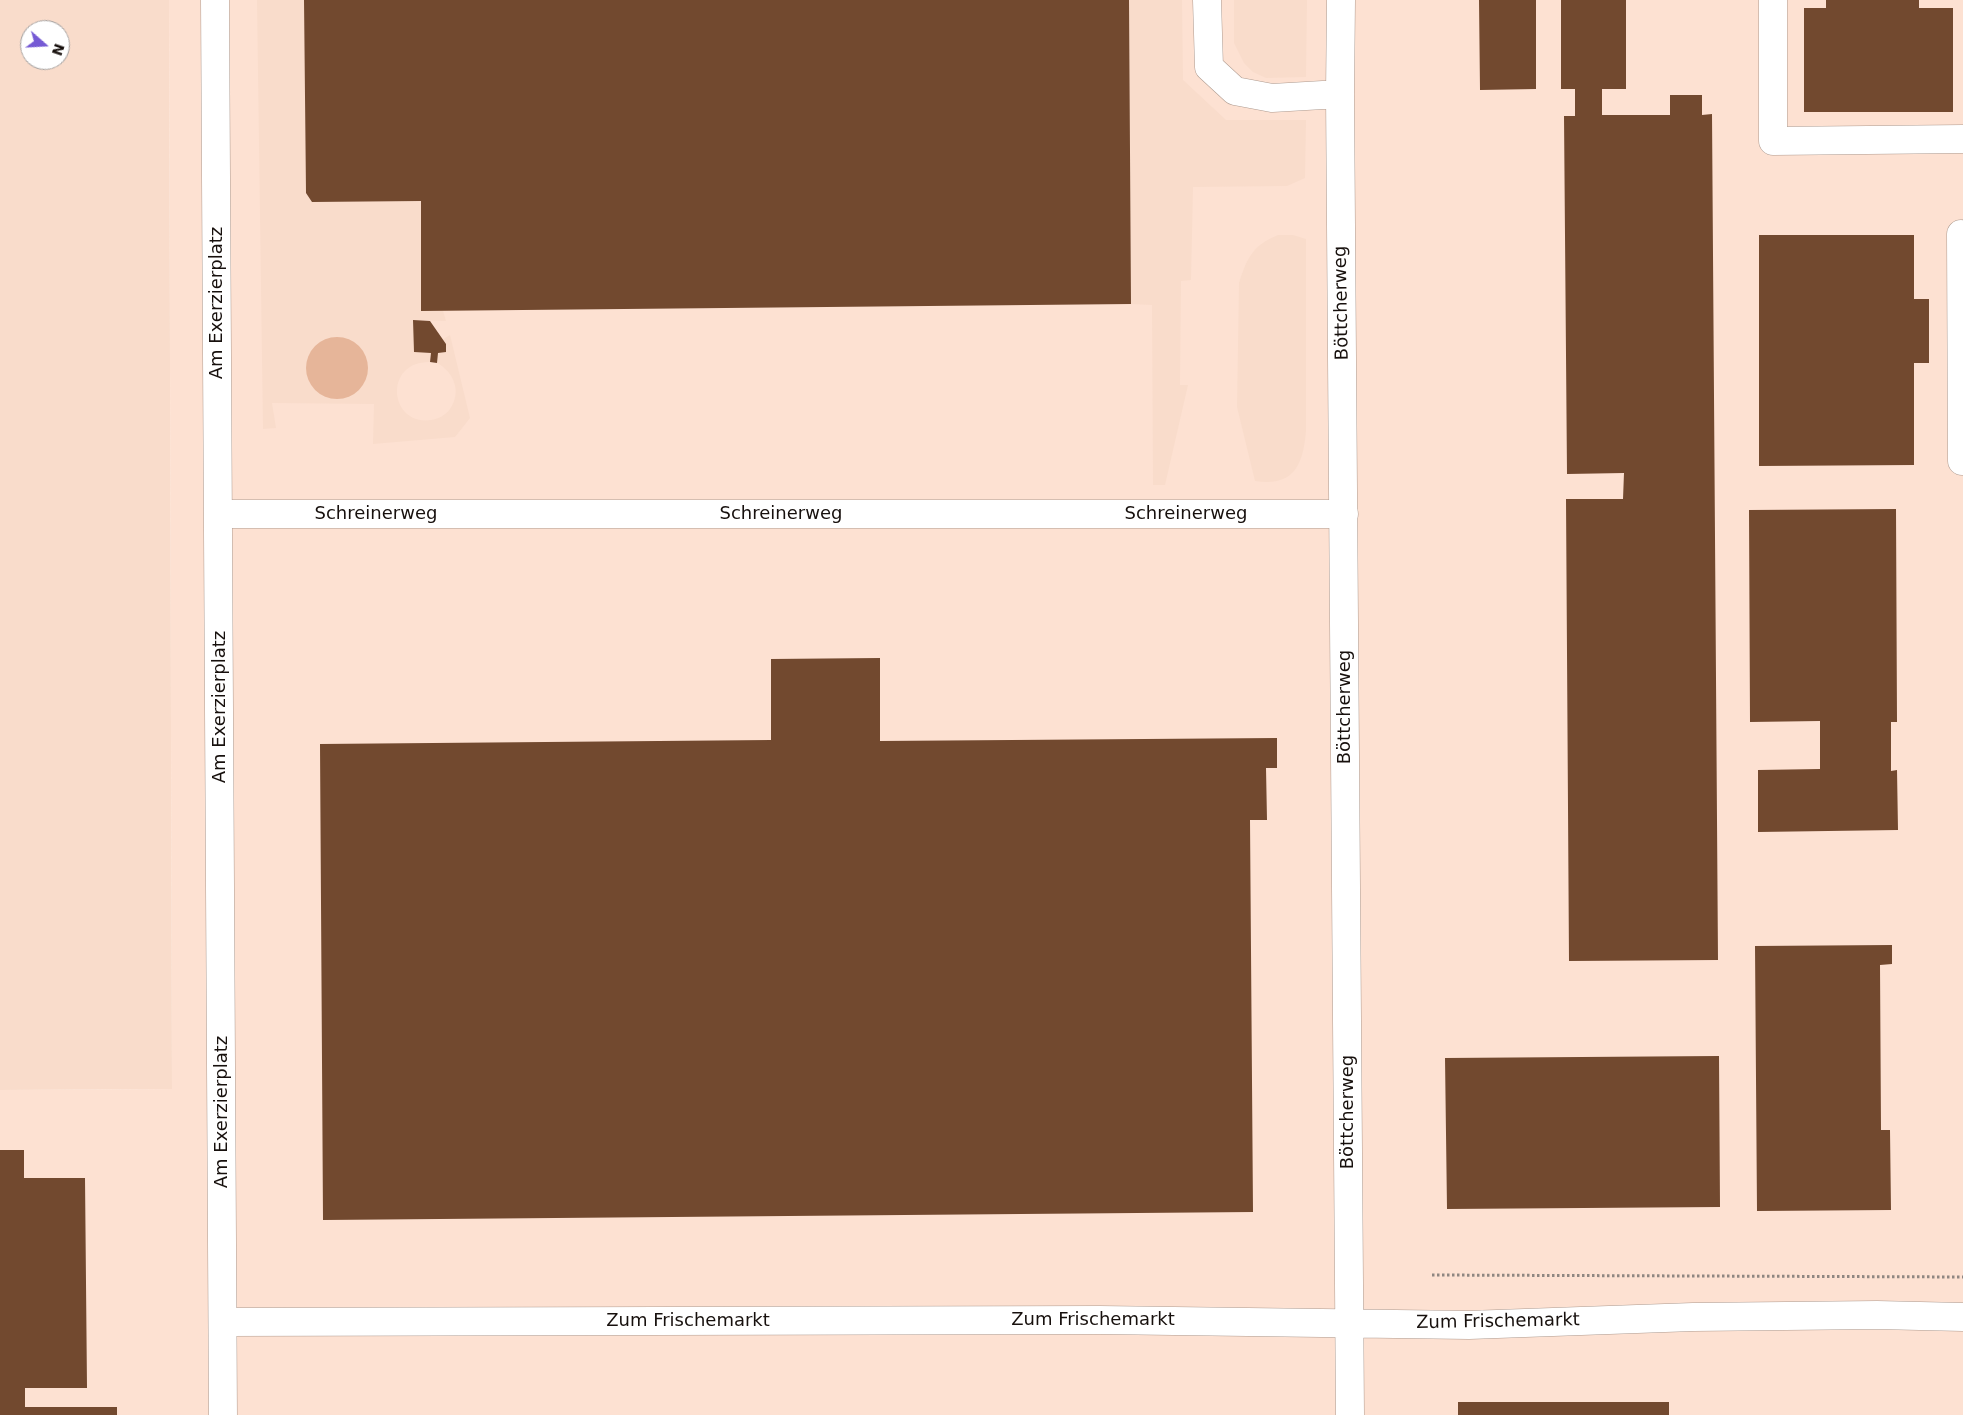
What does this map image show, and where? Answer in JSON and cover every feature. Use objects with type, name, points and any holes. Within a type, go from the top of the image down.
[{"type":"street","name":"Am Exerzierplatz","points":[[216,0],[223,1415]]},
{"type":"street","points":[[1207,0],[1209,66],[1235,91],[1272,98],[1340,94]]},
{"type":"street","name":"Böttcherweg","points":[[1341,0],[1340,94],[1350,1415]]},
{"type":"street","points":[[1773,0],[1773,141],[1963,139]]},
{"type":"street","points":[[1961,234],[1962,461]]},
{"type":"street","name":"Schreinerweg","points":[[219,514],[1344,514]]},
{"type":"street","name":"Zum Frischemarkt","points":[[223,1322],[1100,1320],[1469,1325],[1693,1317],[1877,1315],[1963,1317]]},
{"type":"path","points":[[1432,1276],[1963,1277]]},
{"type":"shaded area","points":[[0,0],[169,0],[172,1089],[0,1090]]},
{"type":"shaded area","points":[[169,0],[1963,0],[1963,1415],[0,1415],[0,1090],[172,1089]]},
{"type":"shaded area","points":[[257,0],[304,0],[306,193],[312,202],[421,201],[421,311],[443,311],[446,321],[413,320],[414,352],[431,353],[430,362],[415,364],[404,371],[399,381],[397,393],[400,404],[407,413],[417,419],[431,420],[442,416],[448,411],[454,403],[456,389],[452,377],[437,363],[438,353],[446,352],[446,344],[442,340],[450,335],[470,418],[455,437],[373,444],[374,404],[272,403],[276,428],[263,429]]},
{"type":"shaded area","points":[[1129,0],[1182,0],[1183,80],[1226,120],[1306,120],[1305,178],[1287,186],[1193,187],[1191,280],[1181,281],[1180,385],[1188,385],[1165,485],[1153,485],[1152,305],[1131,304]]},
{"type":"shaded area","points":[[1234,0],[1307,0],[1306,77],[1266,78],[1253,72],[1244,63],[1234,43]]},
{"type":"shaded area","points":[[1278,235],[1293,235],[1306,239],[1306,431],[1302,454],[1294,471],[1287,477],[1268,482],[1255,481],[1237,407],[1239,283],[1252,253],[1262,243]]},
{"type":"shaded area","points":[[331,337],[343,337],[359,346],[366,356],[368,368],[366,380],[359,390],[343,399],[331,399],[320,394],[311,385],[306,374],[306,362],[311,351],[320,342]]},
{"type":"building","points":[[304,0],[1129,0],[1131,304],[421,311],[421,201],[312,202],[306,193]]},
{"type":"building","points":[[1479,0],[1536,0],[1536,89],[1480,90]]},
{"type":"building","points":[[1561,0],[1626,0],[1626,89],[1602,89],[1602,115],[1670,115],[1670,95],[1702,95],[1702,115],[1712,114],[1718,960],[1569,961],[1566,499],[1623,499],[1624,473],[1567,474],[1564,116],[1575,116],[1575,89],[1561,89]]},
{"type":"building","points":[[1826,0],[1919,0],[1919,8],[1953,8],[1953,112],[1804,112],[1804,8],[1826,8]]},
{"type":"building","points":[[1759,235],[1914,235],[1914,299],[1929,299],[1929,363],[1914,363],[1914,465],[1759,466]]},
{"type":"building","points":[[413,320],[430,321],[446,344],[446,352],[438,353],[437,363],[430,362],[431,353],[414,352]]},
{"type":"building","points":[[1896,509],[1897,722],[1891,722],[1891,771],[1897,770],[1898,830],[1758,832],[1758,770],[1820,769],[1820,721],[1750,722],[1749,510]]},
{"type":"building","points":[[880,658],[880,741],[1277,738],[1277,768],[1266,768],[1267,820],[1250,820],[1253,1212],[323,1220],[320,744],[771,740],[771,659]]},
{"type":"building","points":[[1892,945],[1892,964],[1880,965],[1881,1130],[1890,1130],[1891,1210],[1757,1211],[1755,946]]},
{"type":"building","points":[[1719,1056],[1720,1207],[1447,1209],[1445,1058]]},
{"type":"building","points":[[0,1150],[24,1150],[24,1178],[85,1178],[87,1388],[25,1388],[25,1407],[117,1407],[117,1415],[0,1415]]},
{"type":"building","points":[[1458,1402],[1669,1402],[1669,1415],[1458,1415]]}]
